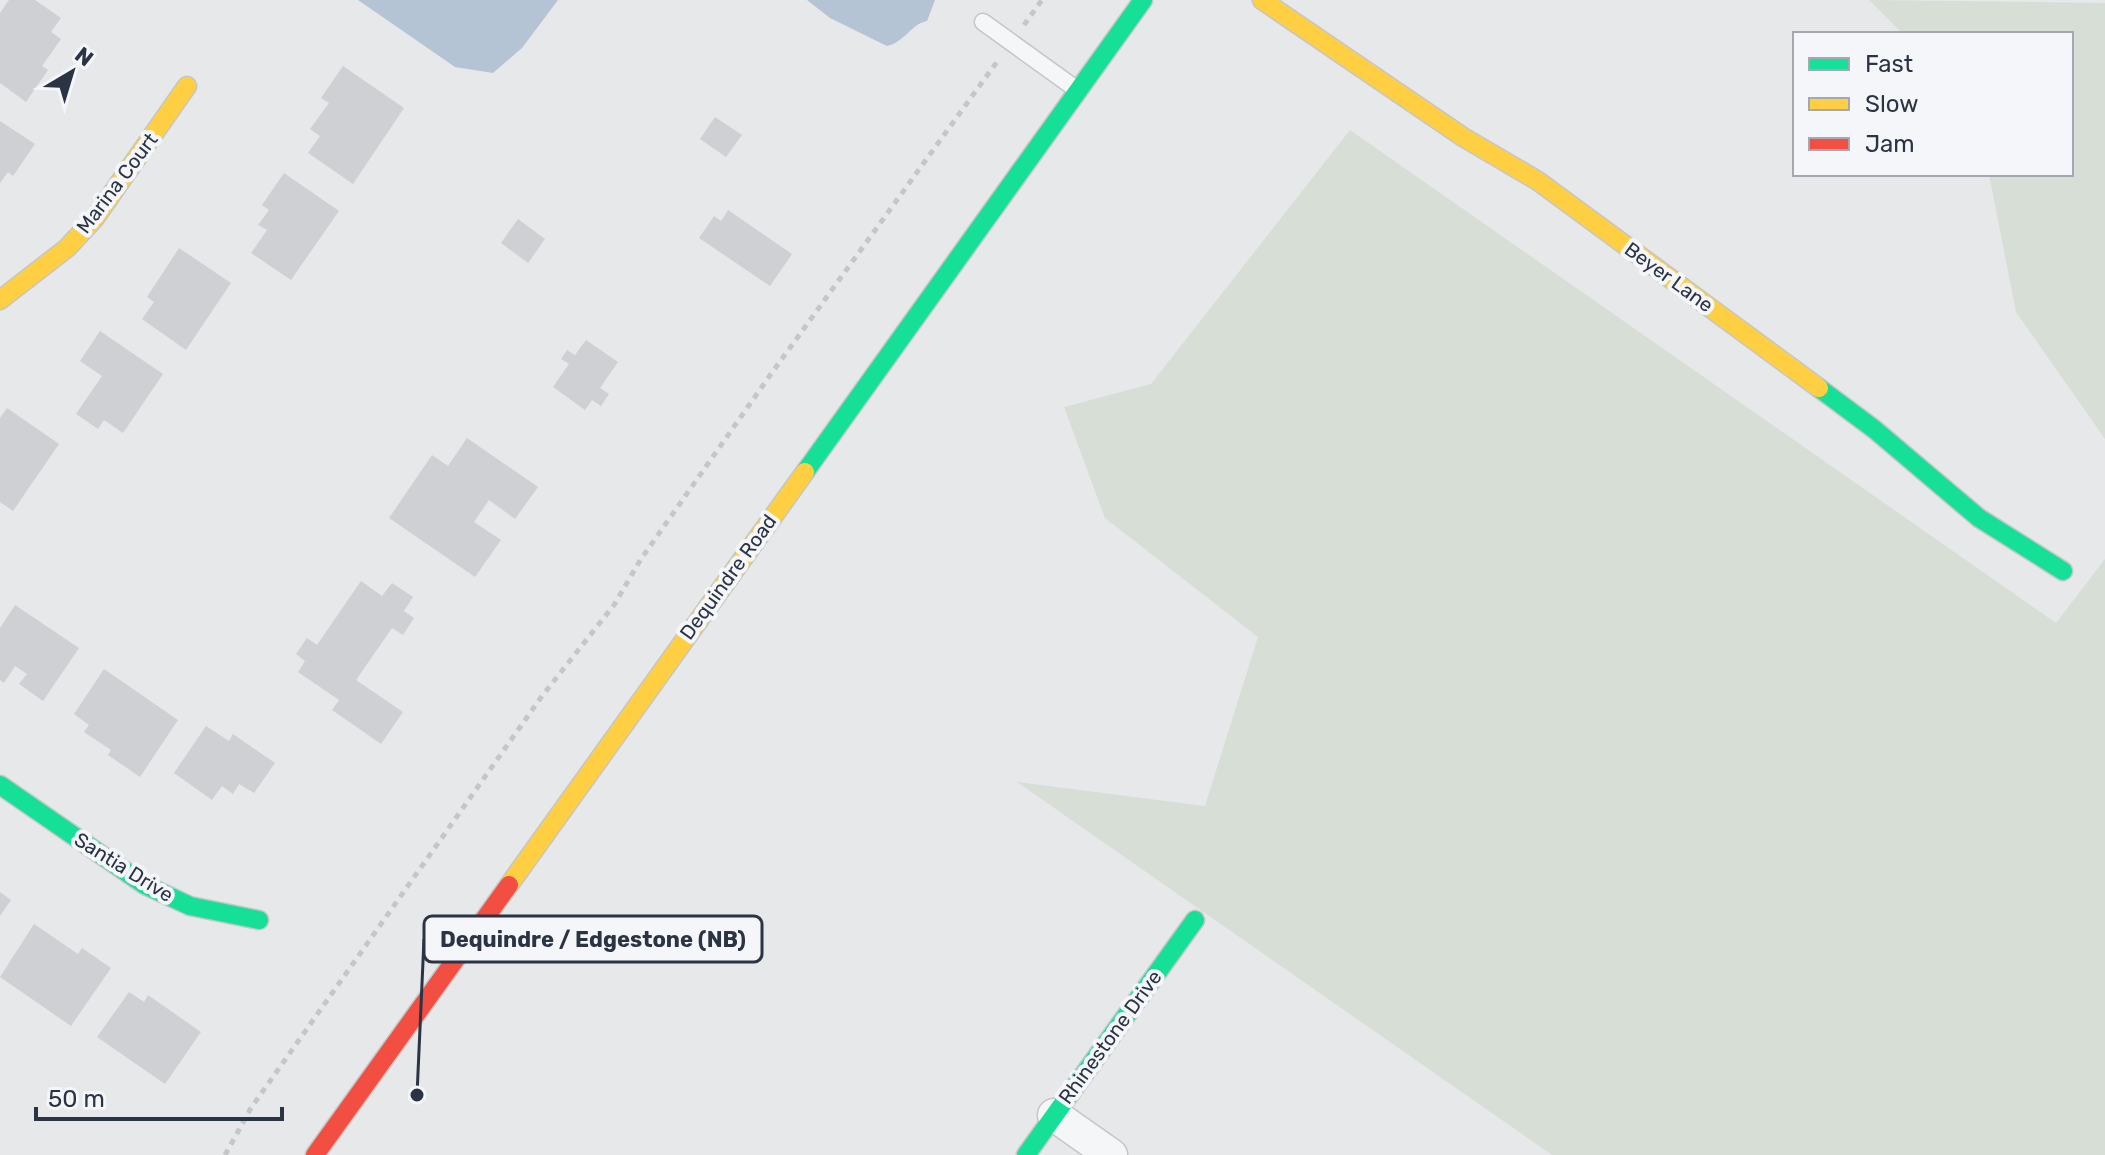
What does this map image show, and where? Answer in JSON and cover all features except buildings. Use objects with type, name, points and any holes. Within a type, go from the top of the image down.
[{"type":"street","name":"Dequindre Road","points":[[315,1155],[1143,0]]},
{"type":"street","name":"Beyer Lane","points":[[1262,0],[1463,137],[1538,181],[1874,429],[1979,518],[2063,571]]},
{"type":"street","name":"Marina Court","points":[[0,300],[67,248],[95,218],[187,86]]},
{"type":"street","name":"Santia Drive","points":[[0,785],[145,885],[190,906],[259,920]]},
{"type":"street","name":"Rhinestone Drive","points":[[1026,1155],[1195,920]]},
{"type":"street","points":[[1054,1115],[1111,1155]]},
{"type":"lane","points":[[983,22],[1078,91]]},
{"type":"path","points":[[225,1155],[251,1108],[524,721],[614,605],[641,559],[762,386],[1042,0]]},
{"type":"shaded area","points":[[1869,0],[2105,3],[2105,439],[2016,312],[1989,176],[2073,176],[2073,32],[1901,32]]},
{"type":"shaded area","points":[[1350,130],[2056,623],[2105,559],[2105,1155],[1552,1155],[1017,782],[1205,806],[1258,637],[1105,518],[1064,407],[1151,384]]},
{"type":"water","points":[[358,0],[558,0],[522,48],[493,73],[455,67]]},
{"type":"water","points":[[807,0],[935,0],[927,21],[887,46],[830,18]]},
{"type":"traffic: fast","points":[[805,472],[1143,0]]},
{"type":"traffic: fast","points":[[1819,388],[1874,429],[1979,518],[2063,571]]},
{"type":"traffic: fast","points":[[0,785],[145,885],[190,906],[259,920]]},
{"type":"traffic: fast","points":[[1026,1155],[1195,920]]},
{"type":"traffic: slow","points":[[1262,0],[1463,137],[1538,181],[1819,388]]},
{"type":"traffic: slow","points":[[0,300],[67,248],[95,218],[187,86]]},
{"type":"traffic: slow","points":[[509,885],[805,472]]},
{"type":"traffic: jam","points":[[315,1155],[509,885]]},
{"type":"place","name":"Dequindre / Edgestone (NB)","points":[[417,1095]]}]
